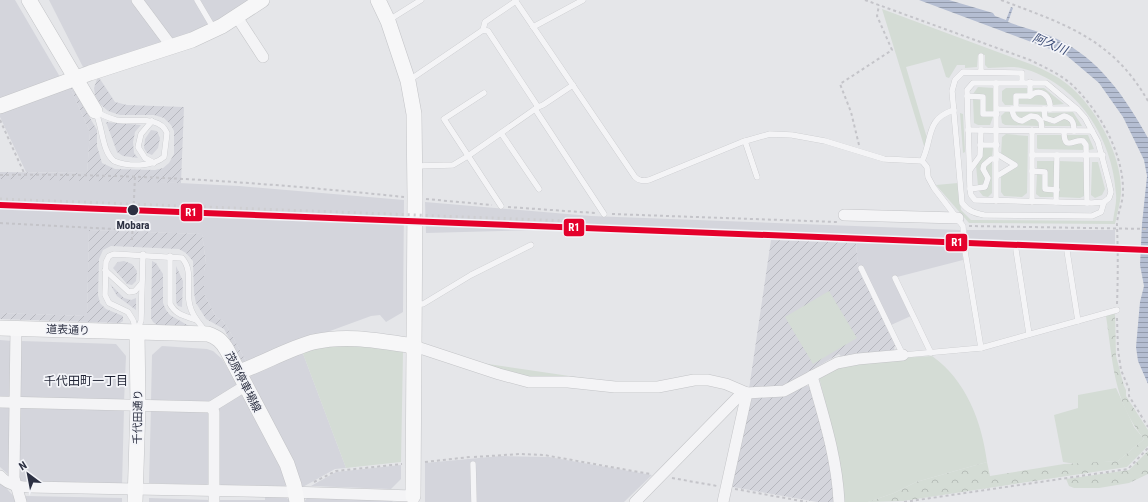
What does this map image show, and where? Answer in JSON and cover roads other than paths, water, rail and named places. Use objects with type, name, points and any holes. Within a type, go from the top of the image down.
[{"type":"street","points":[[29,0],[95,111]]},
{"type":"street","points":[[137,0],[172,47]]},
{"type":"street","points":[[0,106],[75,78],[172,47],[215,30],[262,0]]},
{"type":"street","points":[[0,476],[5,482],[17,487],[136,496],[413,499],[416,198],[414,114],[408,81],[388,21],[378,0]]},
{"type":"street","points":[[237,16],[263,57]]},
{"type":"street","points":[[844,219],[960,222]]},
{"type":"street","name":"道表通り","points":[[0,328],[137,333]]},
{"type":"street","points":[[16,328],[14,478],[21,502]]},
{"type":"street","points":[[137,333],[208,334]]},
{"type":"street","name":"千代田通り","points":[[136,496],[138,405],[137,333]]},
{"type":"street","name":"茂原停車場線","points":[[208,334],[222,341],[287,464],[296,497]]},
{"type":"street","points":[[0,402],[211,407],[242,379],[299,347],[328,339],[371,339],[414,346],[498,374],[529,382],[568,382],[615,387],[651,387],[694,380],[708,380],[726,384],[747,393]]},
{"type":"street","points":[[635,502],[738,397],[747,393],[784,391],[837,363],[858,359],[903,355]]},
{"type":"street","points":[[812,376],[831,441],[838,473],[839,502]]},
{"type":"street","points":[[723,502],[747,393]]},
{"type":"street","points":[[211,407],[214,412],[214,496]]},
{"type":"lane","points":[[197,0],[215,30]]},
{"type":"lane","points":[[388,21],[421,0]]},
{"type":"lane","points":[[533,28],[582,0]]},
{"type":"lane","points":[[408,81],[483,30],[485,22],[515,1],[634,177],[638,180],[649,180],[746,141],[770,134],[792,134],[861,151],[884,159],[922,161],[927,167],[928,177],[934,188],[960,222],[981,348]]},
{"type":"lane","points":[[483,30],[488,31],[604,214]]},
{"type":"lane","points":[[981,56],[981,71]]},
{"type":"lane","points":[[1022,82],[1022,73],[981,71],[963,72],[954,82],[952,91],[962,203],[967,210],[974,214],[1092,216],[1101,212],[1104,202],[1109,198],[1111,192],[1103,155],[1092,131],[1077,108],[1046,83],[996,82],[973,83],[967,90],[970,189],[974,200],[1087,203],[1104,202]]},
{"type":"lane","points":[[996,82],[996,201]]},
{"type":"lane","points":[[1030,82],[1030,96]]},
{"type":"lane","points":[[415,166],[452,164],[468,156],[536,108],[573,85]]},
{"type":"lane","points":[[1042,130],[1041,121],[1037,116],[1031,116],[1022,122],[1017,121],[1014,117],[1016,96],[1030,96],[1038,92],[1044,93],[1049,98],[1046,118],[1054,121],[1064,116],[1070,118],[1073,121],[1074,131]]},
{"type":"lane","points":[[484,93],[444,120],[501,206]]},
{"type":"lane","points":[[967,96],[983,97],[982,114],[1014,108],[1077,108]]},
{"type":"lane","points":[[922,161],[928,150],[930,132],[933,123],[945,113],[954,110]]},
{"type":"lane","points":[[95,111],[117,120],[152,121],[161,124],[167,133],[164,157],[154,163],[148,164],[114,161],[107,153],[101,126],[95,111]]},
{"type":"lane","points":[[152,121],[141,134],[138,147],[145,158],[154,163]]},
{"type":"lane","points":[[968,130],[1092,131]]},
{"type":"lane","points":[[970,170],[980,156],[981,130]]},
{"type":"lane","points":[[1032,130],[1032,202]]},
{"type":"lane","points":[[1064,131],[1065,140],[1068,143],[1083,141],[1086,145],[1087,203]]},
{"type":"lane","points":[[501,133],[539,189]]},
{"type":"lane","points":[[746,141],[757,177]]},
{"type":"lane","points":[[980,145],[997,145]]},
{"type":"lane","points":[[1032,155],[1103,155]]},
{"type":"lane","points":[[1056,202],[1057,155]]},
{"type":"lane","points":[[970,189],[985,187],[988,178],[983,169],[984,165],[991,159],[996,157],[1015,165],[997,176]]},
{"type":"lane","points":[[1032,172],[1045,172],[1045,189],[1057,190]]},
{"type":"lane","points":[[414,304],[423,304],[471,275],[531,245]]},
{"type":"lane","points":[[1016,250],[1029,334]]},
{"type":"lane","points":[[1067,251],[1078,321]]},
{"type":"lane","points":[[137,333],[133,320],[128,312],[109,303],[105,295],[105,270],[109,256],[114,254],[143,254],[182,258],[188,266],[190,306],[196,320],[208,334]]},
{"type":"lane","points":[[137,333],[141,321],[143,254]]},
{"type":"lane","points":[[170,256],[170,304],[173,311],[196,320]]},
{"type":"lane","points":[[861,268],[903,355],[981,348],[1117,310]]},
{"type":"lane","points":[[105,270],[120,286],[129,292],[136,291],[142,282]]},
{"type":"lane","points":[[895,278],[931,353]]},
{"type":"lane","points":[[474,464],[474,502]]},
{"type":"water","name":"阿久川","points":[[919,0],[949,0],[993,13],[995,16],[1006,20],[1011,7],[1013,8],[1008,22],[1043,33],[1071,46],[1098,68],[1130,108],[1148,138],[1148,384],[1138,361],[1136,347],[1140,302],[1144,286],[1140,265],[1142,224],[1147,176],[1144,160],[1123,117],[1099,83],[1066,55]]},
{"type":"railway","points":[[0,199],[568,221]]},
{"type":"railway","points":[[84,208],[468,223]]},
{"type":"place","name":"Mobara","points":[[133,210]]},
{"type":"district","name":"千代田町一丁目","points":[[86,381]]}]
